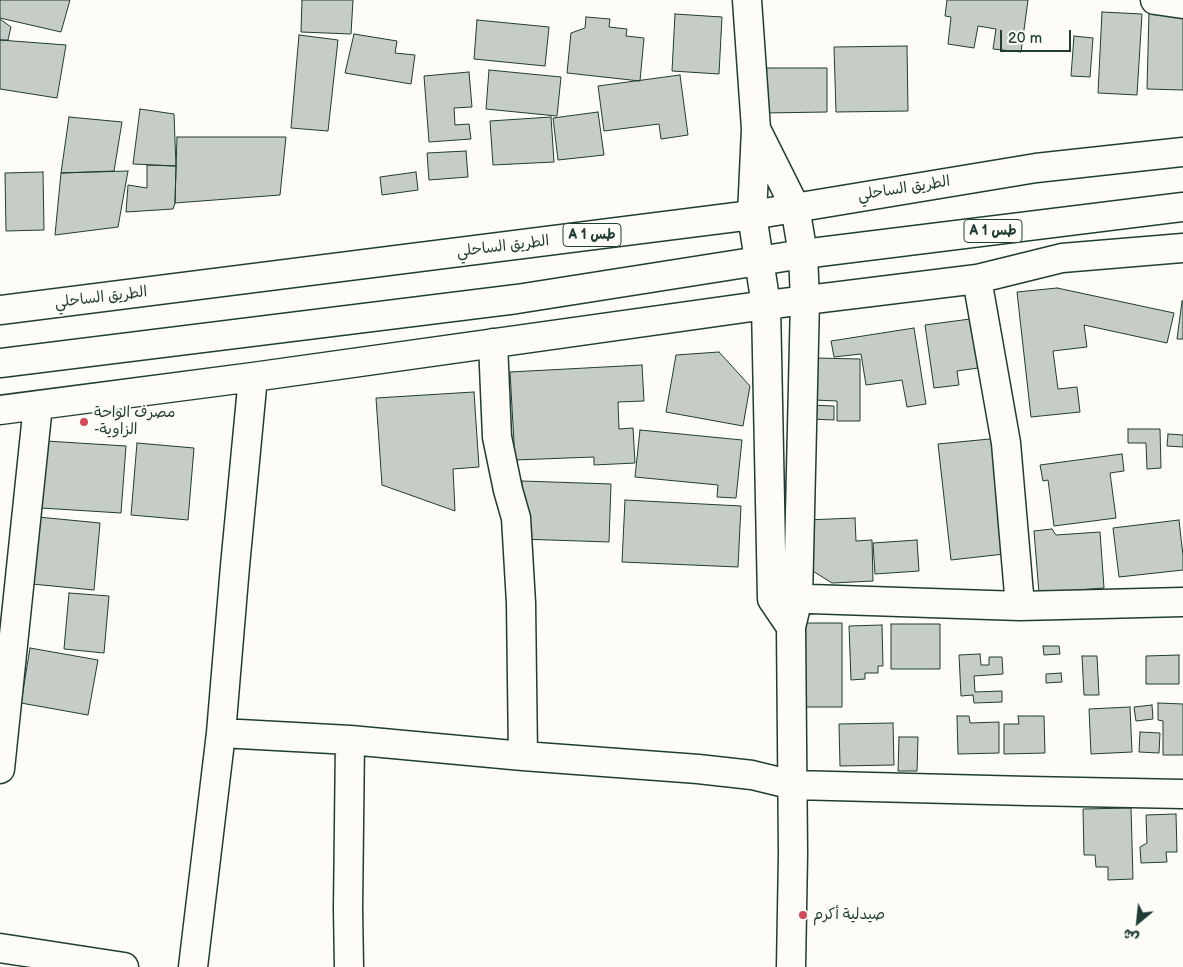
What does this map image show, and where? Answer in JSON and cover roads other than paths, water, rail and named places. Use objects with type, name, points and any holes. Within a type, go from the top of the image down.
[{"type":"main road","points":[[747,0],[756,129],[752,215],[766,305],[785,598],[791,627],[793,785],[791,967]]},
{"type":"main road","points":[[1155,0],[1183,4]]},
{"type":"main road","points":[[756,129],[795,207],[803,254],[805,300],[785,598]]},
{"type":"main road","name":"الطريق الساحلي","points":[[0,310],[752,215],[1036,168],[1183,152]]},
{"type":"main road","name":"A 1 طس","points":[[0,364],[517,299],[803,254],[1183,207]]},
{"type":"main road","points":[[0,410],[253,377],[766,305],[977,279],[1062,258],[1183,248]]},
{"type":"main road","points":[[977,279],[1006,442],[1020,606]]},
{"type":"main road","points":[[492,343],[497,437],[516,518],[521,603],[523,756]]},
{"type":"main road","points":[[193,967],[221,733],[253,377]]},
{"type":"main road","points":[[0,769],[38,405]]},
{"type":"main road","points":[[785,598],[1020,606],[1183,602]]},
{"type":"main road","points":[[221,733],[350,740],[743,774],[793,785],[1028,792],[1183,794]]},
{"type":"main road","points":[[349,967],[350,740]]},
{"type":"main road","points":[[0,948],[108,966]]},
{"type":"place","name":"مصرف الواحة -الزاوية","points":[[84,422]]},
{"type":"place","name":"صيدلية أكرم","points":[[803,915]]}]
